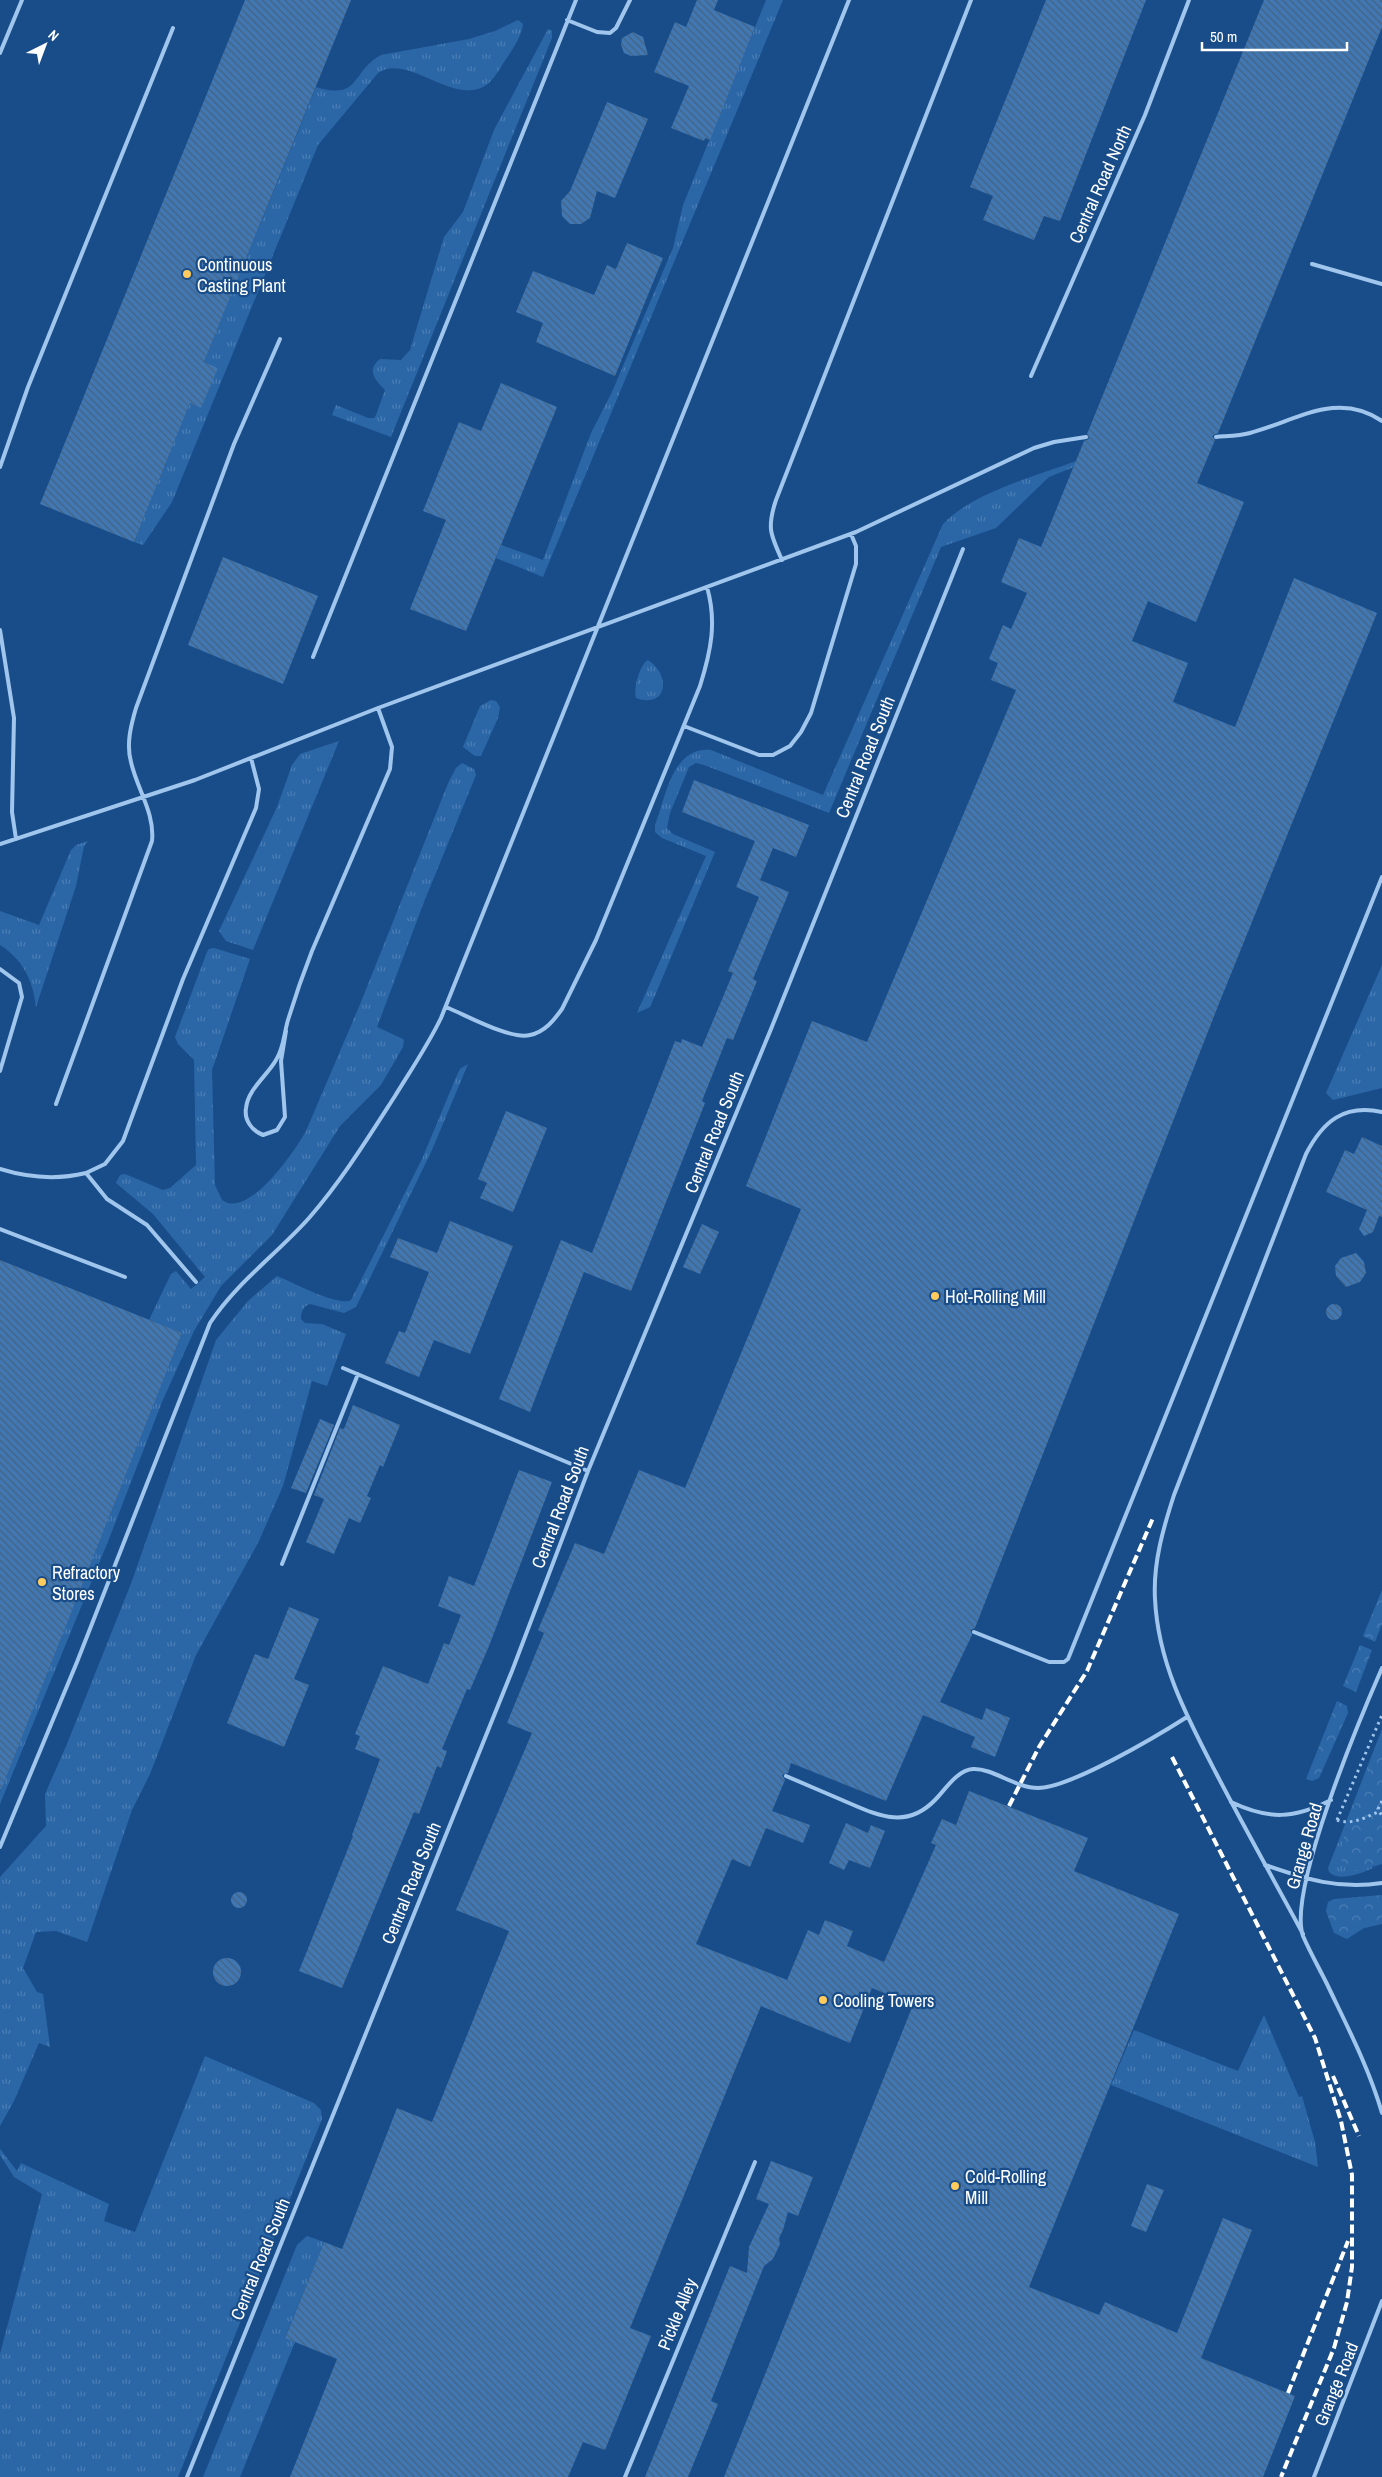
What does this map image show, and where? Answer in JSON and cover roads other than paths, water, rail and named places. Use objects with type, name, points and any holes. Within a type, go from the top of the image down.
[{"type":"lane","points":[[0,53],[22,0]]},
{"type":"lane","points":[[313,657],[576,0]]},
{"type":"lane","points":[[568,20],[597,32],[610,33],[616,28],[630,0]]},
{"type":"lane","points":[[0,1847],[77,1662],[210,1323],[223,1304],[297,1231],[338,1182],[428,1042],[446,1007],[596,627],[849,0]]},
{"type":"lane","points":[[782,560],[773,540],[770,524],[776,500],[972,0]]},
{"type":"lane","name":"Central Road North","points":[[1032,376],[1145,115],[1189,0]]},
{"type":"lane","points":[[0,467],[28,386],[173,28]]},
{"type":"lane","points":[[1312,264],[1382,284]]},
{"type":"lane","points":[[56,1104],[150,849],[153,827],[131,762],[129,746],[136,708],[234,444],[280,339]]},
{"type":"lane","points":[[1216,438],[1250,433],[1330,408],[1346,406],[1359,408],[1382,421]]},
{"type":"lane","points":[[0,844],[143,798],[378,708],[782,560],[851,534],[1034,448],[1054,442],[1086,437]]},
{"type":"lane","points":[[684,726],[749,752],[766,756],[780,753],[795,740],[811,713],[856,564],[856,546],[851,534]]},
{"type":"lane","name":"Central Road South","points":[[188,2477],[512,1672],[588,1471],[771,1029],[963,549]]},
{"type":"lane","points":[[446,1007],[506,1032],[522,1036],[540,1032],[555,1019],[580,976],[596,940],[684,726],[710,653],[713,613],[707,587]]},
{"type":"lane","points":[[0,630],[14,718],[12,812],[16,839]]},
{"type":"lane","points":[[286,1031],[281,1061],[285,1116],[277,1130],[263,1135],[250,1126],[246,1115],[247,1102],[252,1090],[276,1060],[312,951],[390,769],[392,747],[378,708]]},
{"type":"lane","points":[[0,1170],[20,1175],[52,1178],[86,1173],[110,1160],[123,1140],[183,979],[256,808],[259,789],[251,758]]},
{"type":"lane","points":[[974,1632],[1049,1662],[1064,1662],[1068,1659],[1382,877]]},
{"type":"lane","points":[[0,969],[18,983],[22,997],[0,1071]]},
{"type":"lane","points":[[1303,1934],[1231,1802],[1187,1717],[1170,1679],[1162,1649],[1154,1598],[1158,1552],[1174,1495],[1312,1142],[1323,1128],[1344,1113],[1366,1109],[1382,1112]]},
{"type":"lane","points":[[86,1173],[107,1200],[147,1225],[196,1282]]},
{"type":"lane","points":[[0,1229],[125,1277]]},
{"type":"lane","points":[[343,1368],[588,1471]]},
{"type":"lane","points":[[282,1564],[358,1374]]},
{"type":"lane","name":"Grange Road","points":[[1382,1668],[1331,1800],[1306,1879],[1302,1904],[1303,1934],[1359,2052],[1382,2113]]},
{"type":"lane","points":[[786,1776],[880,1816],[905,1817],[916,1814],[928,1807],[951,1783],[966,1771],[982,1771],[1028,1787],[1056,1785],[1140,1744],[1187,1717]]},
{"type":"lane","points":[[1231,1802],[1257,1812],[1279,1816],[1304,1812],[1331,1800]]},
{"type":"lane","points":[[1266,1865],[1306,1879],[1343,1886],[1382,1884]]},
{"type":"lane","name":"Pickle Alley","points":[[625,2477],[755,2162]]},
{"type":"lane","name":"Grange Road","points":[[1314,2477],[1382,2301]]},
{"type":"railway","points":[[1009,1806],[1039,1747],[1087,1671],[1153,1518]]},
{"type":"railway","points":[[1172,1757],[1315,2038],[1341,2121],[1352,2175],[1352,2267],[1347,2302],[1334,2348],[1281,2477]]},
{"type":"railway","points":[[1333,2076],[1359,2136]]},
{"type":"railway","points":[[1288,2393],[1348,2241]]},
{"type":"place","name":"Continuous Casting Plant","points":[[187,274]]},
{"type":"place","name":"Hot-Rolling Mill","points":[[935,1296]]},
{"type":"place","name":"Refractory Stores","points":[[42,1582]]},
{"type":"place","name":"Cooling Towers","points":[[823,2000]]},
{"type":"place","name":"Cold-Rolling Mill","points":[[955,2186]]}]
